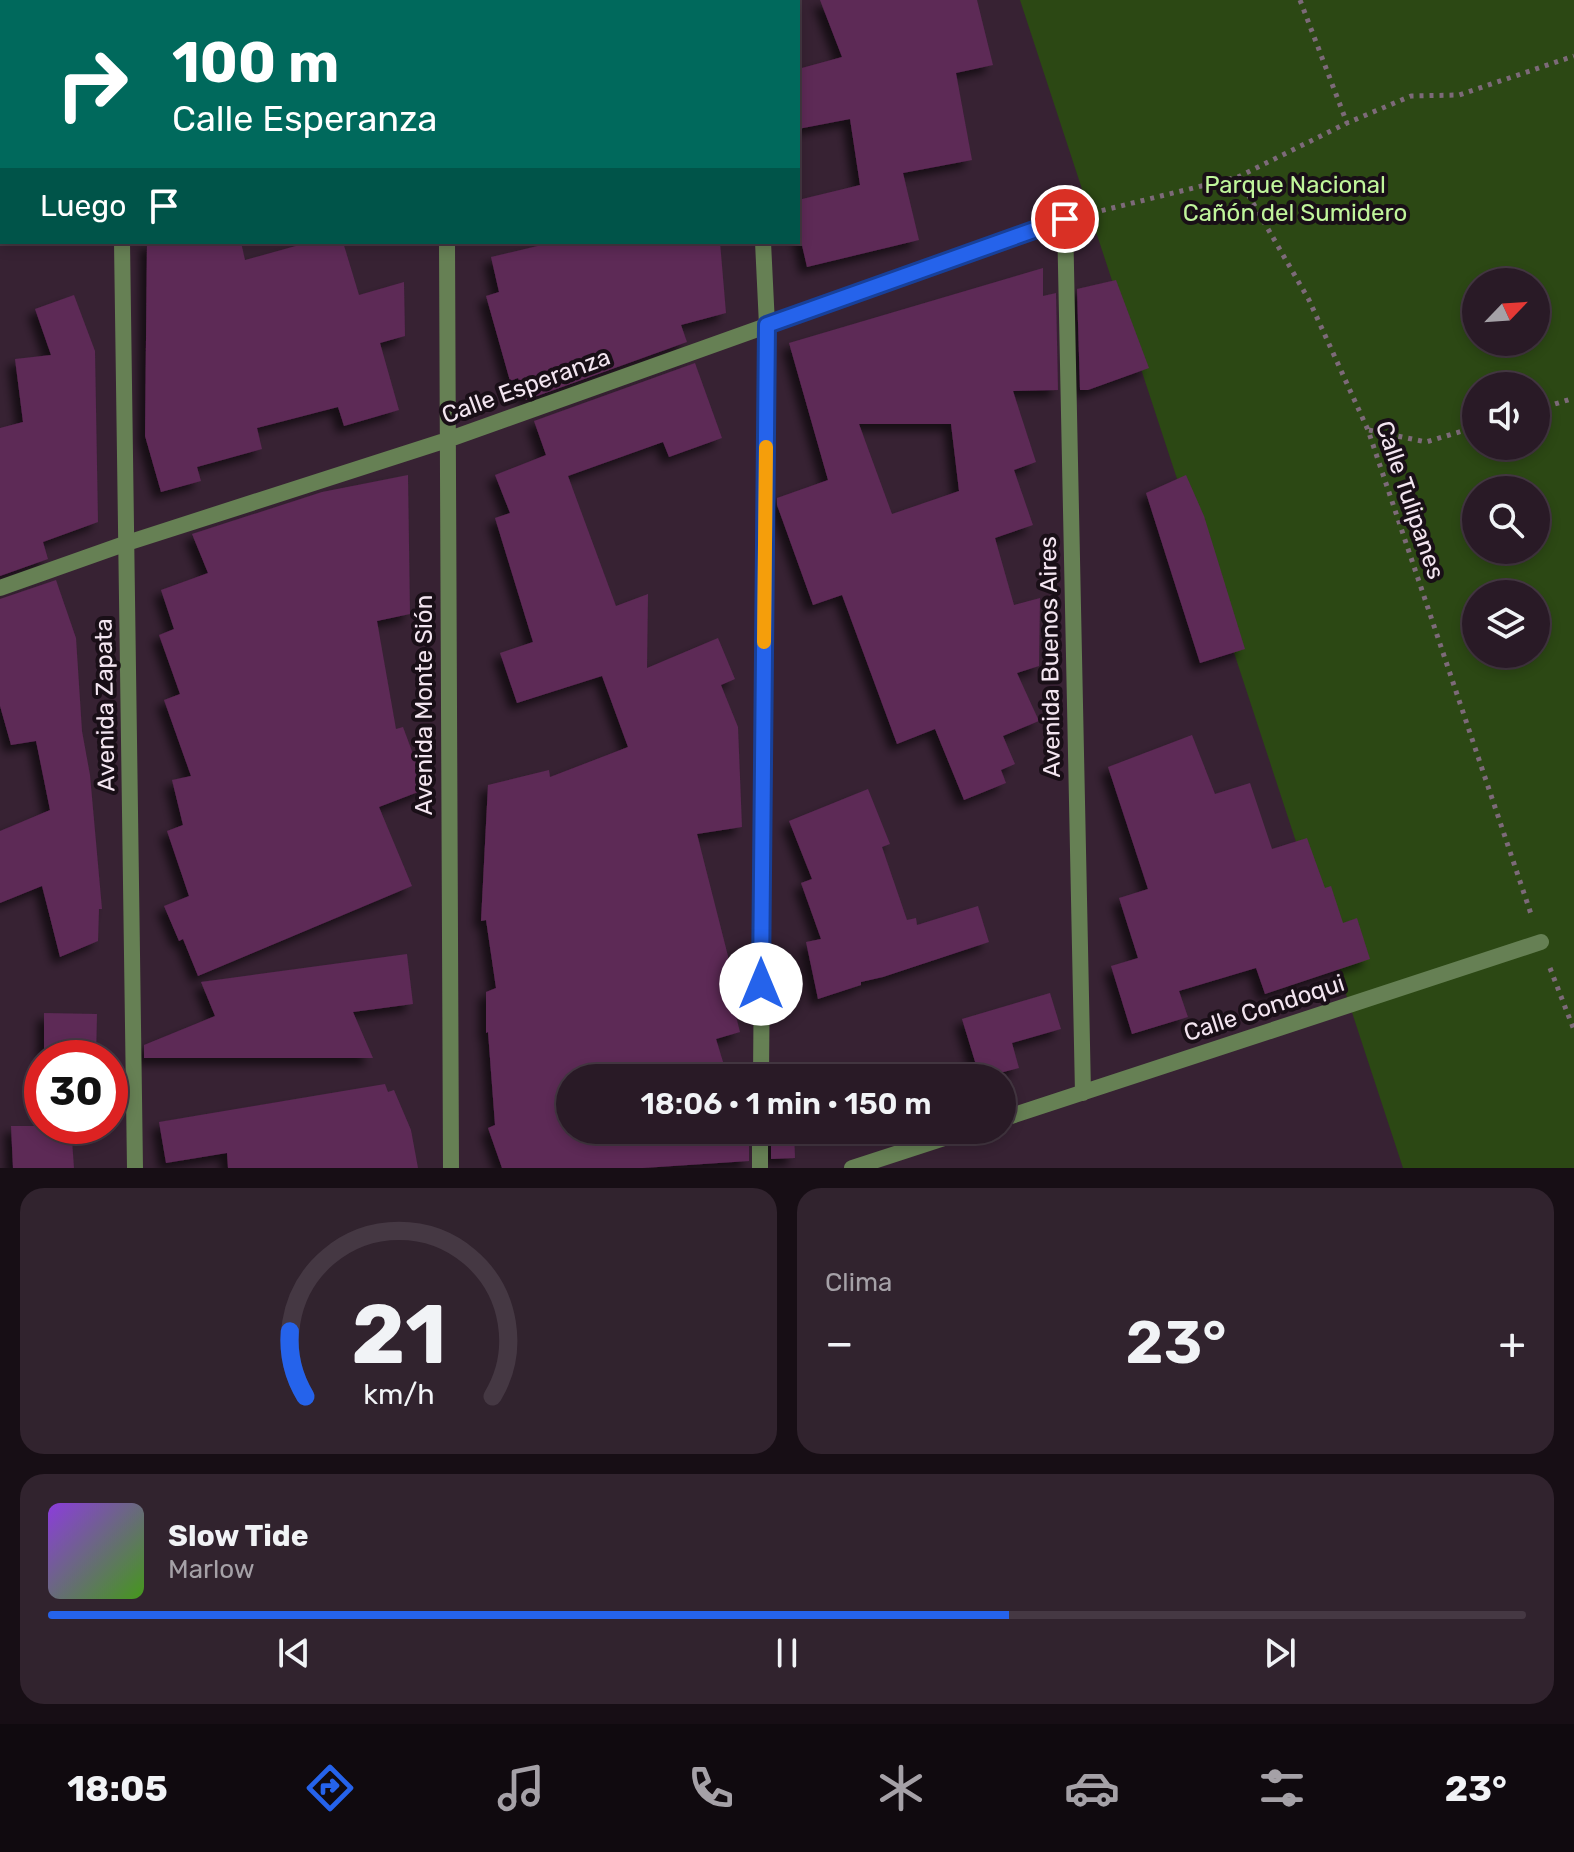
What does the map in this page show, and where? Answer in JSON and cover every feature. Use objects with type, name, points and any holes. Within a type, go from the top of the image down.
[{"type":"street","name":"Calle Esperanza","points":[[0,588],[127,543],[447,440],[1065,219]]},
{"type":"street","name":"Avenida Buenos Aires","points":[[1065,219],[1083,1093]]},
{"type":"street","name":"Avenida Zapata","points":[[122,244],[135,1168]]},
{"type":"street","name":"Avenida Monte Sión","points":[[447,244],[451,1168]]},
{"type":"street","points":[[761,1064],[767,325],[763,244]]},
{"type":"street","name":"Calle Condoqui","points":[[1016,1115],[1541,942]]},
{"type":"street","points":[[760,1144],[760,1168]]},
{"type":"street","points":[[852,1168],[926,1144]]},
{"type":"path","points":[[1300,0],[1347,123]]},
{"type":"path","points":[[1065,219],[1238,177],[1347,123],[1411,96],[1459,95],[1574,56]]},
{"type":"path","name":"Calle Tulipanes","points":[[1238,177],[1309,300],[1368,430],[1541,942],[1574,1030]]},
{"type":"path","points":[[1550,406],[1574,398]]},
{"type":"path","points":[[1368,430],[1426,442],[1462,431]]},
{"type":"green space","name":"Parque Nacional Cañón del Sumidero","points":[[1020,0],[1574,0],[1574,1168],[1403,1168]]},
{"type":"building","points":[[820,0],[977,0],[993,65],[956,73],[972,160],[903,173],[919,240],[807,267],[800,237],[800,200],[860,185],[850,119],[800,129],[800,68],[842,57]]},
{"type":"building","points":[[147,244],[241,244],[245,260],[303,244],[344,244],[359,295],[404,282],[405,336],[380,343],[399,410],[344,426],[338,407],[257,428],[262,449],[197,467],[201,481],[161,492],[145,436]]},
{"type":"building","points":[[546,244],[720,244],[726,313],[681,325],[687,342],[526,400],[518,378],[510,381],[486,296],[499,292],[491,257]]},
{"type":"building","points":[[1043,268],[1043,296],[1056,293],[1058,390],[1013,391],[1036,462],[1014,470],[1033,525],[995,538],[1014,605],[1040,598],[1039,666],[1017,673],[1039,721],[1003,736],[1015,764],[1001,770],[1006,783],[964,800],[935,729],[897,744],[842,595],[813,605],[777,505],[777,498],[828,480],[789,343]],"holes":[[[859,424],[951,424],[959,491],[892,514]]]},
{"type":"building","points":[[1116,280],[1149,368],[1088,390],[1080,390],[1077,289]]},
{"type":"building","points":[[74,295],[95,351],[98,522],[43,542],[48,559],[0,576],[0,428],[23,422],[15,359],[51,355],[35,309]]},
{"type":"building","points":[[695,363],[722,438],[669,457],[663,442],[568,476],[616,606],[648,594],[647,668],[718,638],[735,679],[721,685],[738,727],[742,827],[697,834],[728,956],[729,988],[740,1032],[716,1039],[724,1064],[556,1064],[556,1144],[749,1144],[749,1161],[643,1168],[502,1168],[488,1128],[495,1125],[486,1033],[486,992],[496,988],[486,920],[481,921],[488,785],[549,770],[550,777],[628,747],[602,676],[517,703],[500,653],[533,642],[495,518],[510,513],[495,475],[546,455],[534,421]]},
{"type":"building","points":[[408,475],[410,614],[377,621],[396,729],[403,727],[426,789],[379,807],[412,886],[198,976],[183,939],[179,941],[164,906],[189,896],[167,831],[183,825],[172,780],[191,776],[164,700],[180,694],[159,635],[174,629],[161,590],[208,573],[192,534],[322,492]]},
{"type":"building","points":[[1186,475],[1204,516],[1245,649],[1200,663],[1146,493]]},
{"type":"building","points":[[56,580],[76,638],[82,731],[90,775],[102,909],[99,909],[98,941],[60,957],[42,886],[0,903],[0,831],[50,810],[36,741],[11,745],[0,706],[0,599]]},
{"type":"building","points":[[1192,735],[1215,794],[1250,783],[1272,849],[1307,838],[1325,888],[1331,886],[1343,923],[1357,918],[1370,959],[1265,994],[1256,968],[1179,991],[1188,1017],[1132,1034],[1111,966],[1138,958],[1119,898],[1148,889],[1108,767]]},
{"type":"building","points":[[868,789],[890,844],[882,847],[907,920],[916,918],[917,925],[978,906],[989,942],[861,982],[861,985],[818,999],[806,942],[821,939],[801,883],[812,879],[789,821]]},
{"type":"building","points":[[407,954],[413,1004],[353,1012],[373,1058],[144,1058],[144,1045],[215,1016],[201,982]]},
{"type":"building","points":[[1050,993],[1061,1029],[1012,1043],[1019,1068],[1016,1069],[1016,1064],[976,1064],[962,1019]]},
{"type":"building","points":[[44,1013],[97,1014],[96,1040],[44,1040]]},
{"type":"building","points":[[385,1084],[388,1092],[394,1090],[411,1130],[418,1168],[228,1168],[227,1153],[166,1163],[159,1122]]},
{"type":"building","points":[[11,1126],[24,1126],[24,1144],[72,1144],[74,1168],[13,1168]]},
{"type":"building","points":[[771,1144],[794,1144],[795,1158],[771,1159]]},
{"type":"slow traffic","points":[[764,642],[766,447]]},
{"type":"route","points":[[761,984],[767,325],[1065,219]]}]
